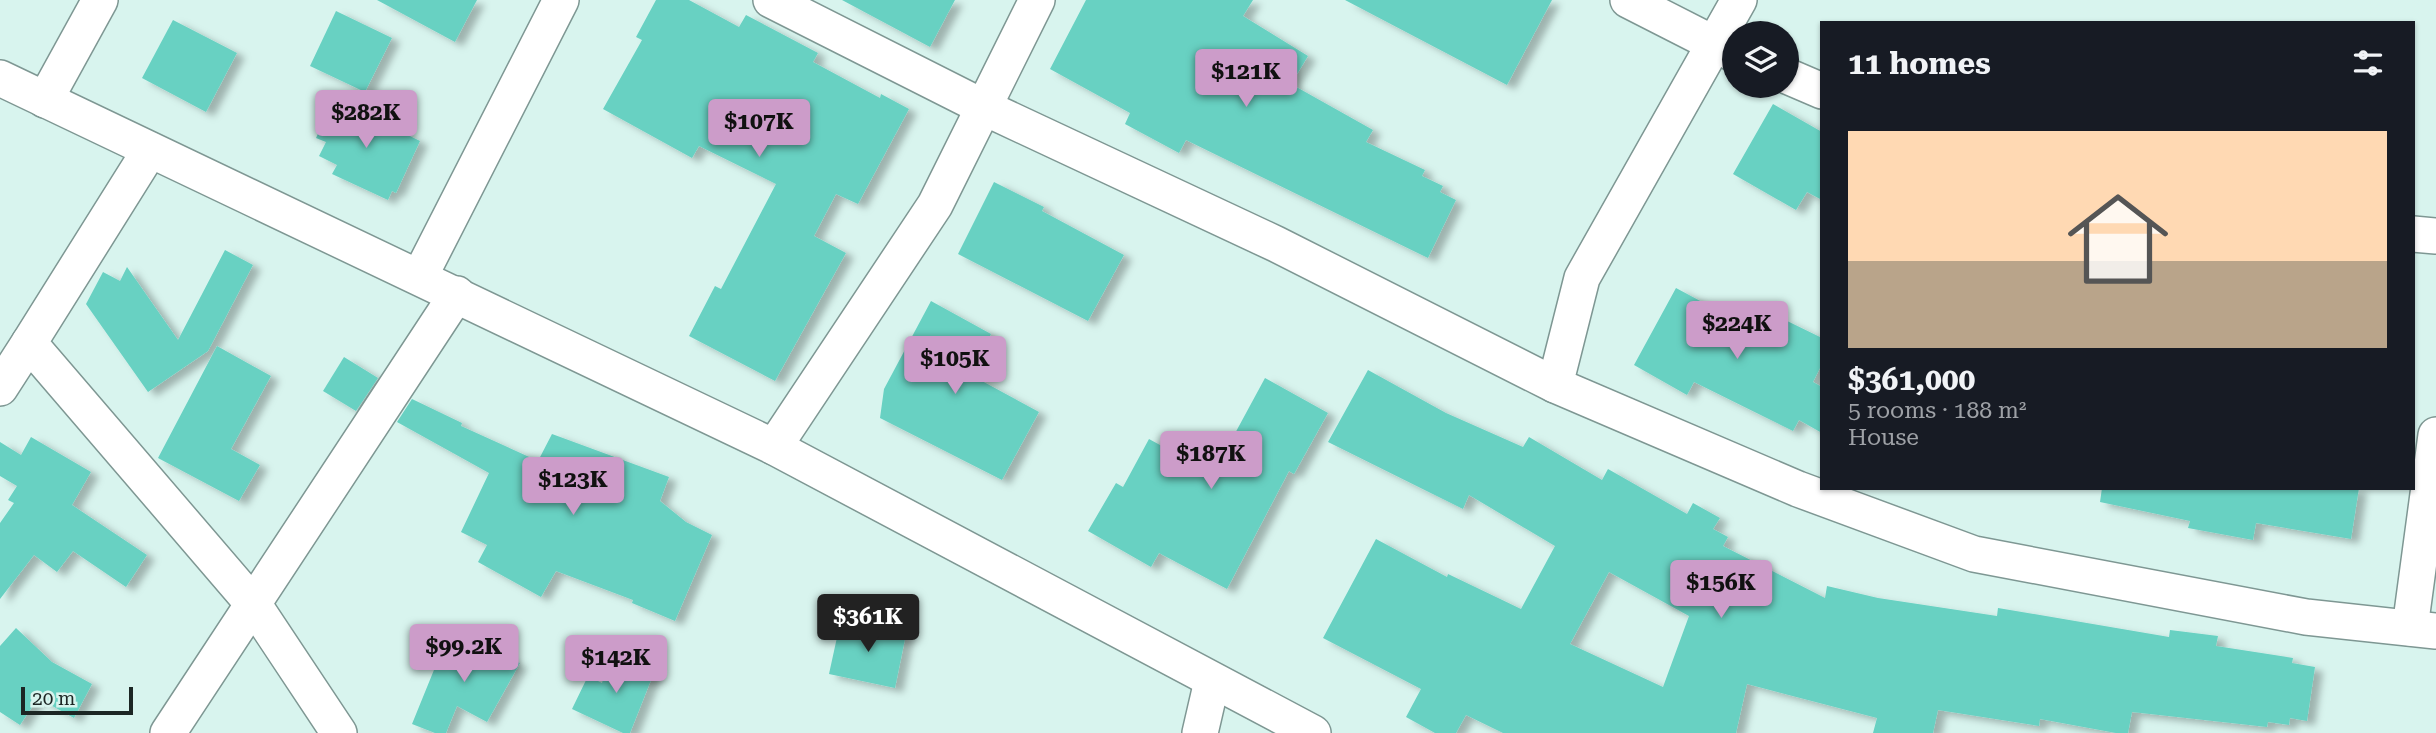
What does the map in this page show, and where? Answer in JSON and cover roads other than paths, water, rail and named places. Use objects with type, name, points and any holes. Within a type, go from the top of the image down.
[{"type":"street","points":[[45,100],[100,0]]},
{"type":"street","points":[[419,276],[561,0]]},
{"type":"street","points":[[771,0],[981,106],[1276,244],[1555,385],[1798,489],[1973,554],[2306,617],[2423,629],[2436,435]]},
{"type":"street","points":[[774,447],[935,205],[981,106],[1037,0]]},
{"type":"street","points":[[1628,0],[1722,49]]},
{"type":"street","points":[[1732,21],[1738,0]]},
{"type":"street","points":[[1555,385],[1582,278],[1722,53]]},
{"type":"street","points":[[0,78],[774,447],[1313,733]]},
{"type":"street","points":[[1799,81],[1820,90]]},
{"type":"street","points":[[0,388],[150,150]]},
{"type":"street","points":[[2415,234],[2436,236]]},
{"type":"street","points":[[168,733],[457,294]]},
{"type":"street","points":[[29,343],[254,606],[339,733]]},
{"type":"street","points":[[1200,733],[1212,681]]}]
